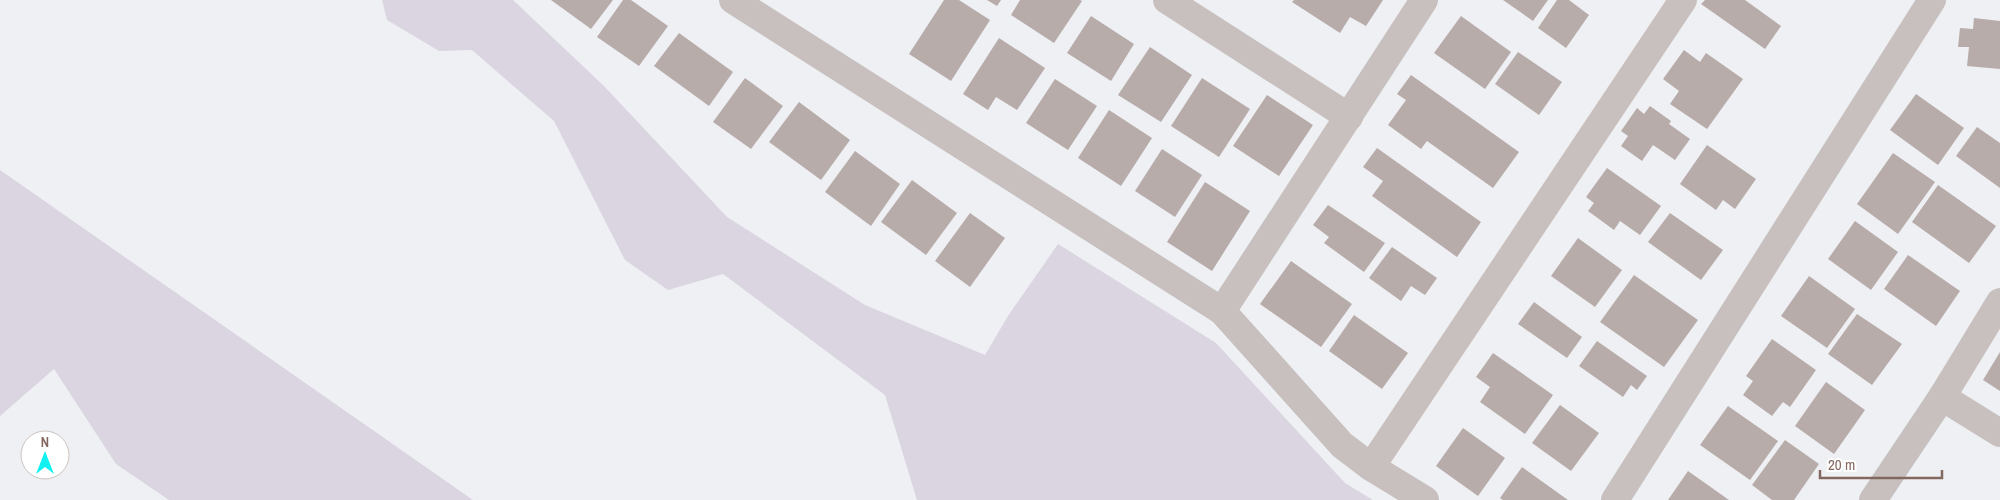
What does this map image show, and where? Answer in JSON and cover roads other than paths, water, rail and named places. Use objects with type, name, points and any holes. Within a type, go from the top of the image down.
[{"type":"street","points":[[733,0],[1222,312],[1342,445],[1371,467],[1425,500]]},
{"type":"street","points":[[1167,0],[1349,116]]},
{"type":"street","points":[[1222,312],[1424,0]]},
{"type":"street","points":[[1371,467],[1683,0]]},
{"type":"street","points":[[1615,500],[1932,0]]},
{"type":"street","points":[[1873,500],[1942,397],[2000,302]]},
{"type":"street","points":[[1942,397],[2000,433]]}]
